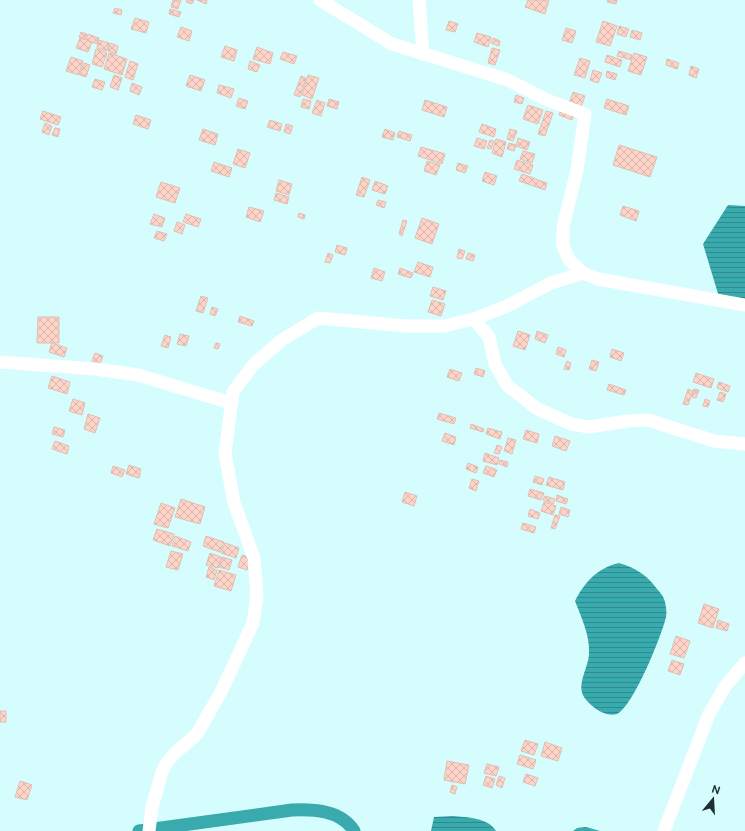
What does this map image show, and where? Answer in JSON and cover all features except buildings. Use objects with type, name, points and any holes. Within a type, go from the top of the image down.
[{"type":"street","points":[[320,0],[392,44],[508,80],[547,100],[585,114],[577,170],[563,227],[564,246],[569,260],[583,273],[612,281],[745,305]]},
{"type":"street","points":[[419,0],[423,54]]},
{"type":"street","points":[[149,831],[152,807],[162,772],[167,762],[197,734],[221,692],[253,623],[257,595],[254,558],[234,503],[225,453],[232,392],[254,364],[282,340],[318,318],[406,326],[444,326],[474,318],[507,306],[551,283],[583,273]]},
{"type":"street","points":[[474,318],[489,337],[495,364],[507,385],[536,408],[571,424],[589,427],[628,421],[648,420],[714,441],[745,444]]},
{"type":"street","points":[[0,362],[95,369],[138,376],[231,403]]},
{"type":"street","points":[[664,831],[709,714],[726,685],[745,663]]},
{"type":"water","points":[[728,205],[745,206],[745,301],[719,297],[703,244]]},
{"type":"water","points":[[619,563],[631,567],[649,580],[663,597],[666,617],[659,639],[646,670],[631,698],[624,709],[617,714],[612,715],[603,713],[594,707],[584,697],[582,692],[581,687],[589,653],[589,646],[585,626],[575,601],[592,577],[604,568]]},
{"type":"water","points":[[453,816],[483,821],[488,823],[496,831],[431,831],[434,817]]},
{"type":"water","points":[[586,827],[600,831],[573,831],[577,828]]},
{"type":"waterway","points":[[139,831],[292,810],[326,812],[342,819],[354,831]]}]
